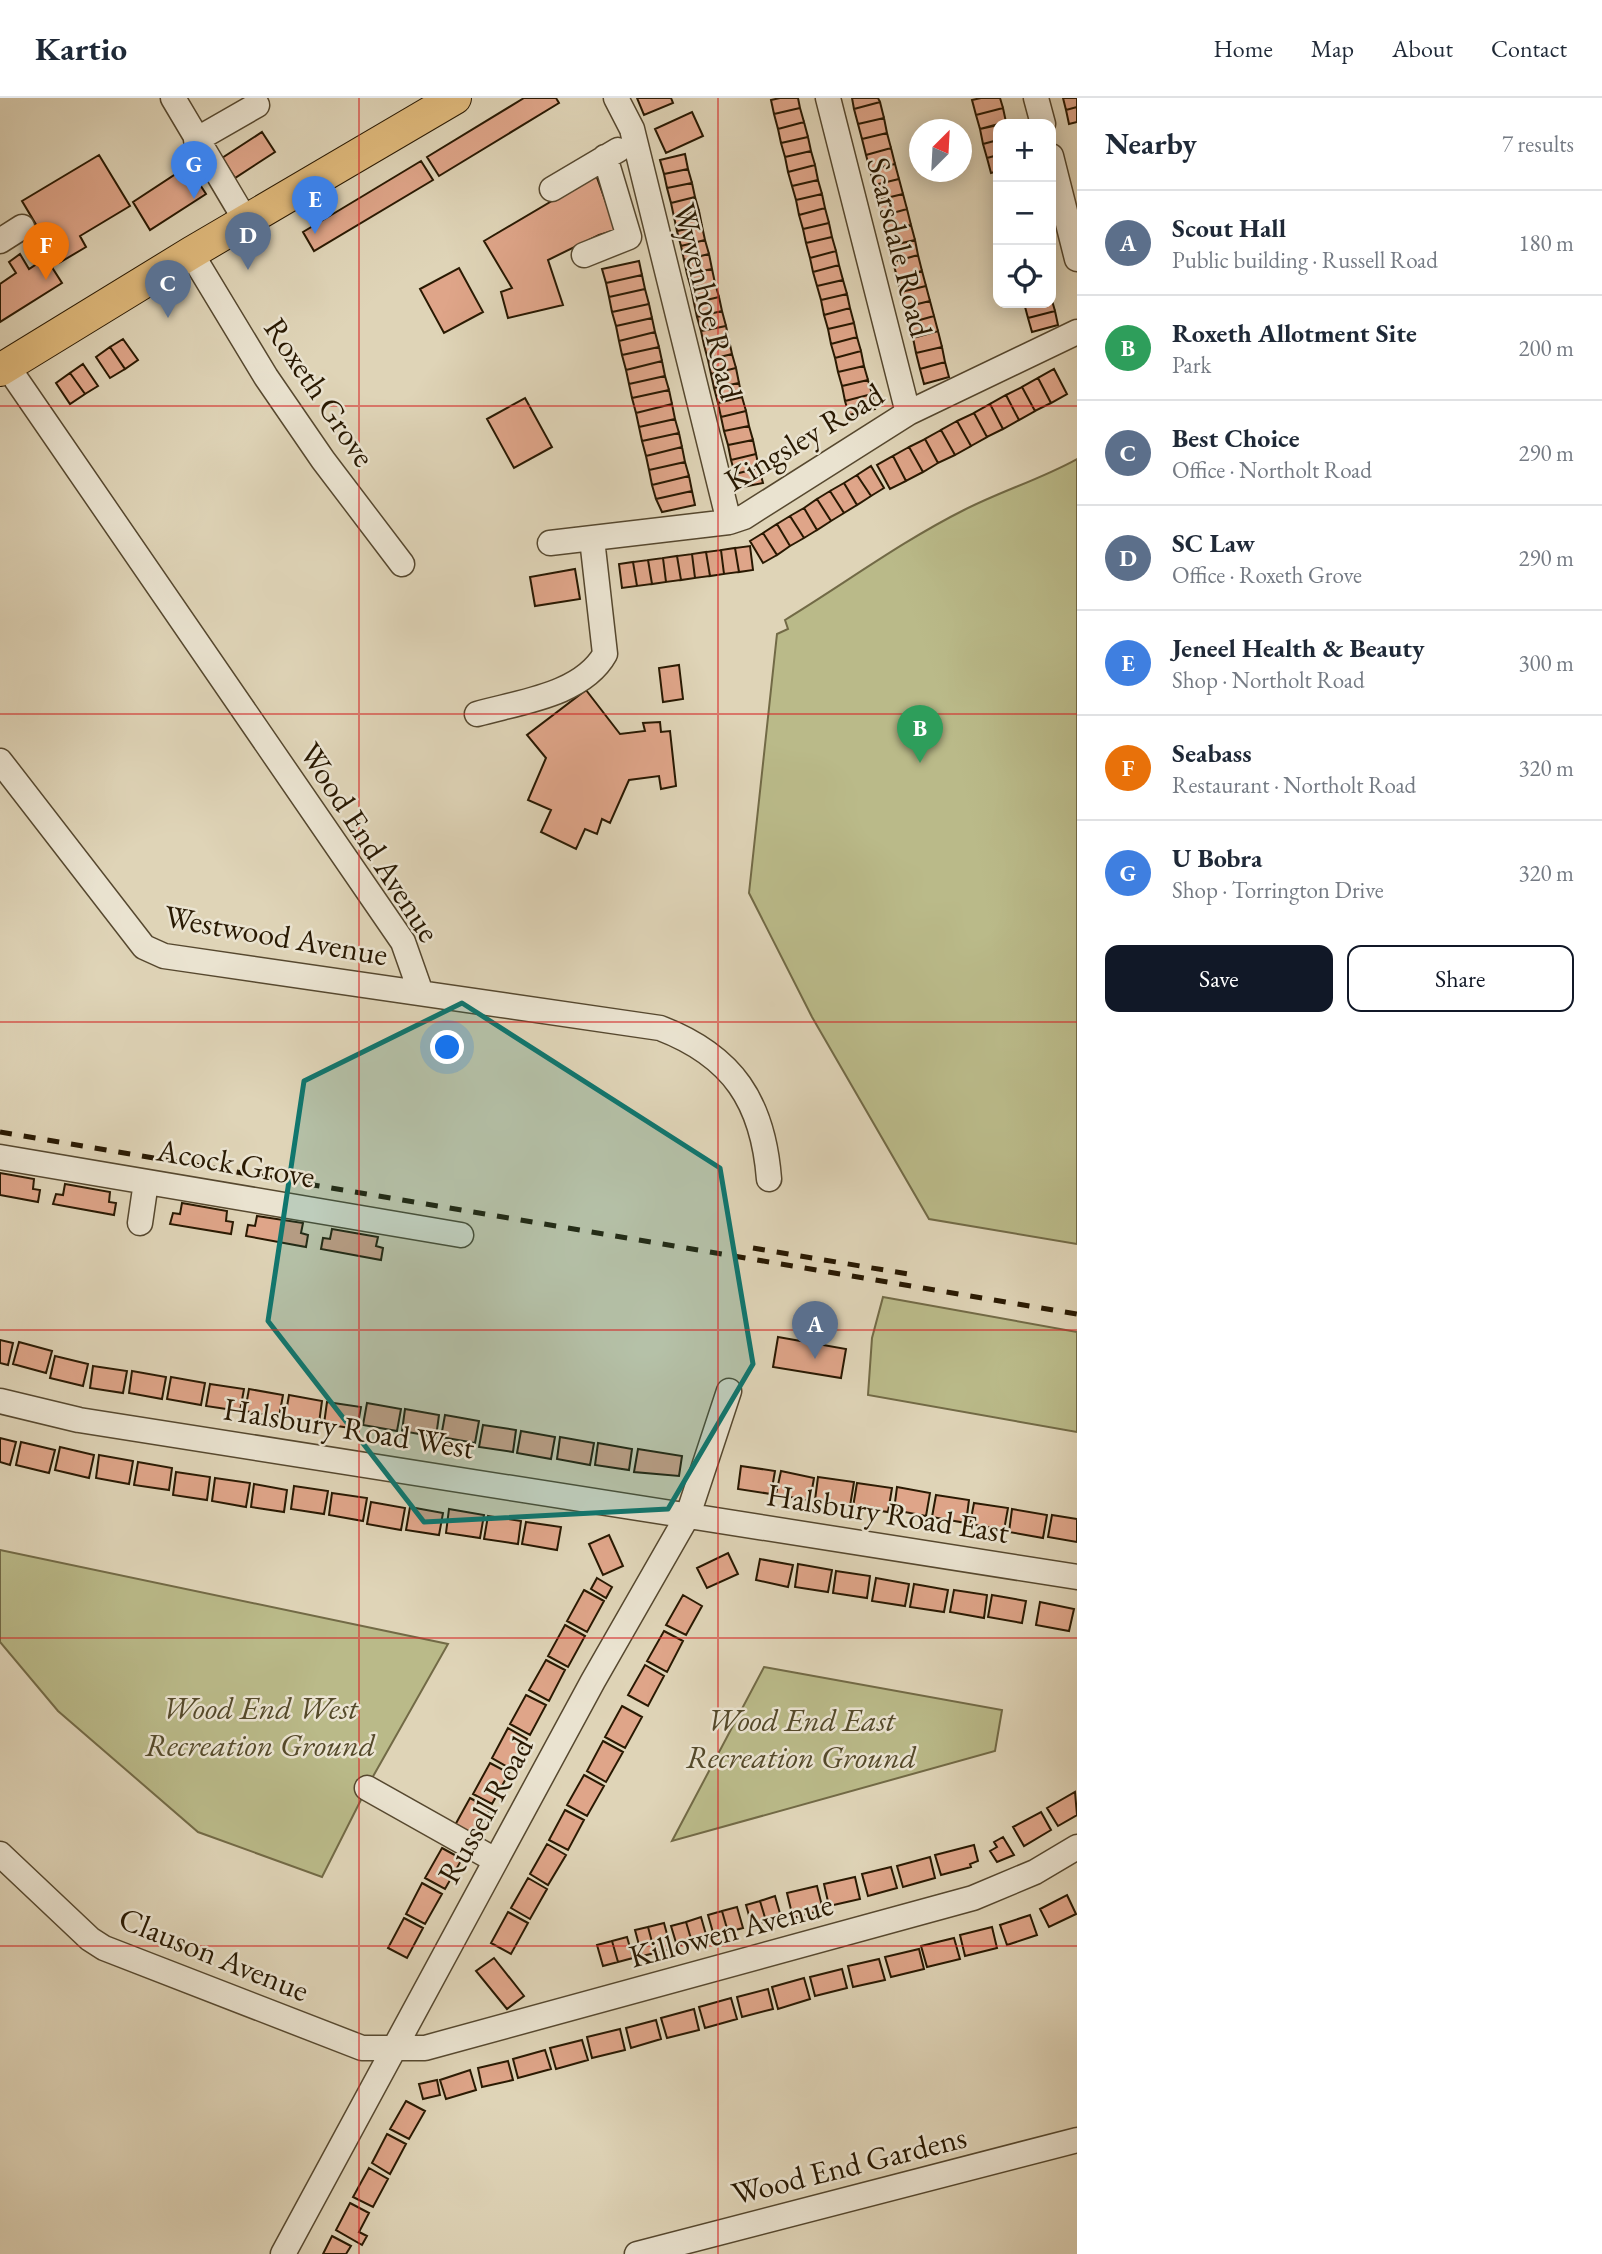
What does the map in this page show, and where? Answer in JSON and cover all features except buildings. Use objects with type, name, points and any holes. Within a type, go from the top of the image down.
[{"type":"main road","points":[[4,368],[191,253],[455,98]]},
{"type":"street","points":[[173,98],[246,221]]},
{"type":"street","name":"Wyvenhoe Road","points":[[616,98],[635,145],[729,522]]},
{"type":"street","name":"Scarsdale Road","points":[[828,98],[908,413]]},
{"type":"street","points":[[1036,98],[1042,119]]},
{"type":"street","points":[[196,140],[257,105]]},
{"type":"street","points":[[552,189],[605,157],[635,145]]},
{"type":"street","points":[[584,255],[629,237],[605,157]]},
{"type":"street","points":[[1056,176],[1077,259]]},
{"type":"street","points":[[0,241],[22,227]]},
{"type":"street","name":"Roxeth Grove","points":[[191,253],[273,387],[323,460],[402,564]]},
{"type":"street","name":"Kingsley Road","points":[[550,543],[729,522],[744,517],[908,413],[1077,332]]},
{"type":"street","name":"Wood End Avenue","points":[[4,368],[402,943],[421,993],[660,1028],[689,1040],[724,1065],[752,1102],[766,1143],[769,1179]]},
{"type":"street","points":[[477,714],[563,689],[597,667],[605,654],[592,539]]},
{"type":"street","name":"Westwood Avenue","points":[[0,761],[144,947],[164,956],[421,993]]},
{"type":"street","name":"Acock Grove","points":[[0,1157],[461,1235]]},
{"type":"street","points":[[139,1223],[146,1182]]},
{"type":"street","name":"Russell Road","points":[[284,2254],[495,1860],[688,1515],[729,1391]]},
{"type":"street","name":"Halsbury Road West","points":[[0,1401],[79,1420],[688,1515]]},
{"type":"street","name":"Halsbury Road East","points":[[688,1515],[1077,1577]]},
{"type":"street","points":[[367,1788],[495,1860]]},
{"type":"street","name":"Killowen Avenue","points":[[393,2048],[425,2048],[973,1898],[1035,1872],[1077,1847]]},
{"type":"street","name":"Clauson Avenue","points":[[0,1854],[90,1939],[104,1948],[362,2048],[393,2048]]},
{"type":"street","name":"Wood End Gardens","points":[[637,2254],[1077,2140]]},
{"type":"highlighted area","points":[[462,1003],[720,1168],[753,1364],[668,1509],[424,1522],[268,1321],[304,1081]]},
{"type":"green space","points":[[1077,459],[1077,1244],[929,1219],[812,1017],[749,893],[777,634],[788,629],[785,620],[941,522]]},
{"type":"green space","points":[[883,1297],[1077,1332],[1077,1432],[868,1395],[872,1338]]},
{"type":"green space","name":"Wood End West Recreation Ground","points":[[0,1550],[448,1644],[371,1780],[322,1877],[198,1832],[58,1711],[0,1642]]},
{"type":"green space","name":"Wood End East Recreation Ground","points":[[764,1667],[1002,1710],[995,1751],[672,1841]]},
{"type":"railway","points":[[0,1132],[1077,1314]]},
{"type":"railway","points":[[753,1248],[908,1274]]},
{"type":"place","name":"U Bobra","points":[[194,199]]},
{"type":"place","name":"Jeneel Health & Beauty","points":[[315,234]]},
{"type":"place","name":"SC Law","points":[[248,270]]},
{"type":"place","name":"Seabass","points":[[46,280]]},
{"type":"place","name":"Best Choice","points":[[168,318]]},
{"type":"place","name":"Roxeth Allotment Site","points":[[920,763]]},
{"type":"place","name":"Scout Hall","points":[[815,1359]]}]
